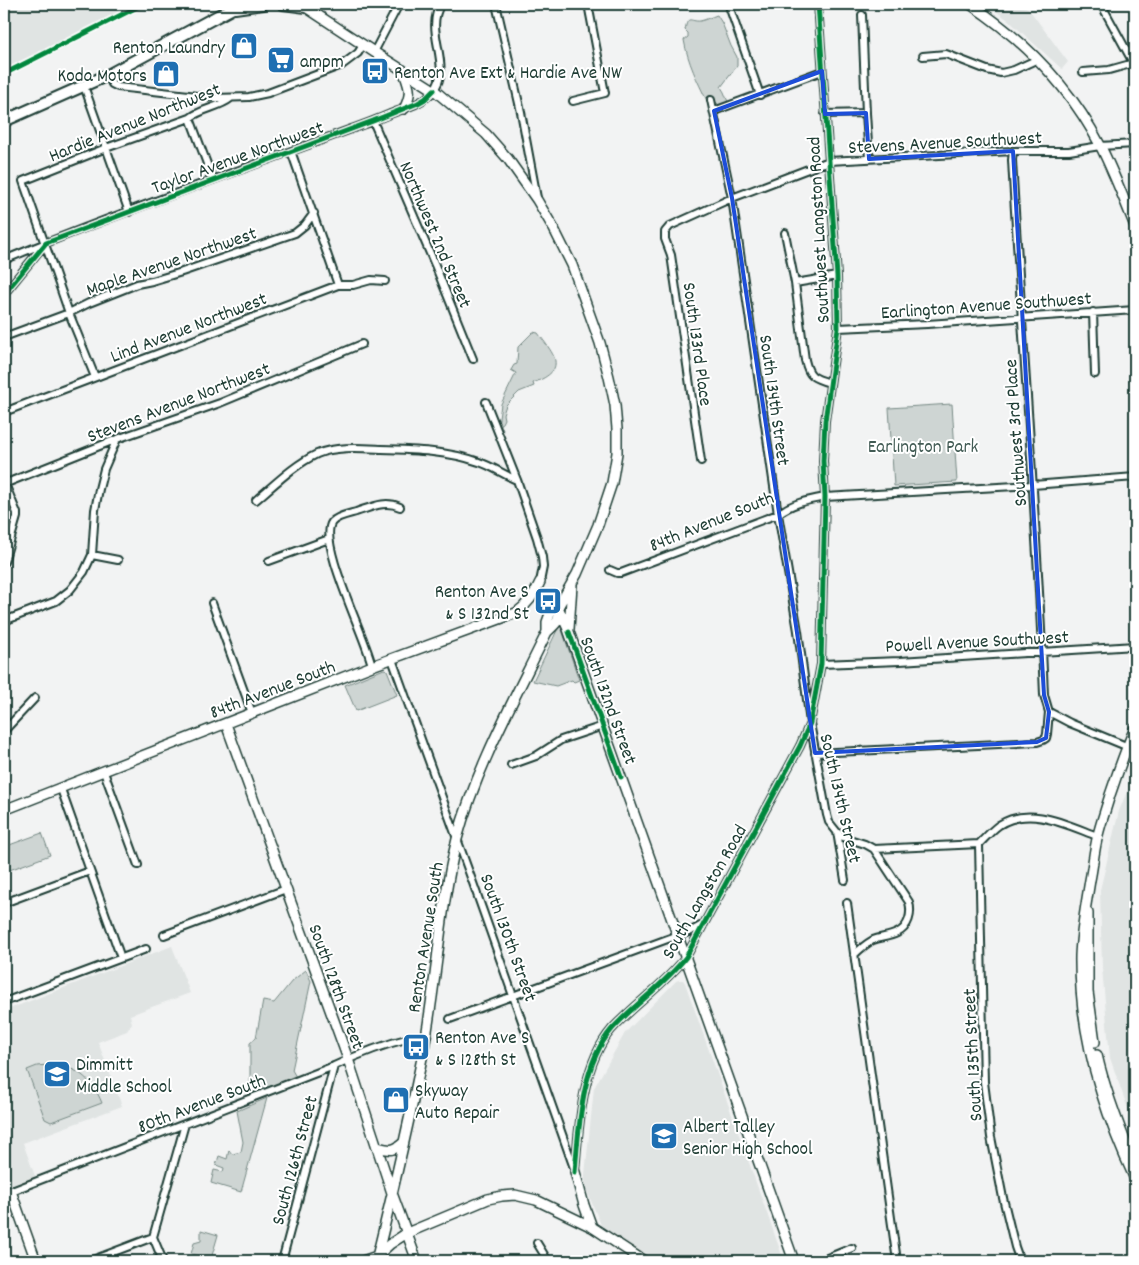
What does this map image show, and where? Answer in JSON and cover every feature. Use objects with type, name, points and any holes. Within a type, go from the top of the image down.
[{"type":"main road","points":[[4,121],[108,75],[236,6],[263,4]]},
{"type":"main road","points":[[284,4],[304,5]]},
{"type":"main road","points":[[970,4],[999,24],[1038,59],[1073,100],[1100,146],[1135,226]]},
{"type":"main road","name":"Renton Avenue South","points":[[304,5],[434,90],[486,134],[508,159],[537,200],[572,265],[600,344],[616,413],[617,453],[612,483],[598,525],[572,582],[558,606],[560,617],[547,632],[499,730],[474,788],[458,838],[444,906],[424,1047],[376,1259]]},
{"type":"main road","points":[[403,70],[410,93],[404,109]]},
{"type":"main road","name":"84th Avenue South","points":[[4,810],[372,666],[516,614],[531,600],[540,582]]},
{"type":"main road","points":[[569,632],[572,582]]},
{"type":"main road","name":"South 132nd Street","points":[[558,606],[603,726],[794,1261]]},
{"type":"main road","name":"South 128th Street","points":[[226,724],[348,1059],[392,1193],[417,1261]]},
{"type":"main road","points":[[1135,728],[1126,746],[1097,836],[1082,923],[1080,955],[1081,988],[1085,1020],[1096,1079],[1113,1130],[1135,1179]]},
{"type":"main road","points":[[1088,895],[1088,992],[1093,1036],[1102,1077],[1135,1166]]},
{"type":"main road","points":[[377,1147],[391,1150],[396,1149],[403,1143]]},
{"type":"main road","name":"South 130th Street","points":[[575,1172],[592,1227]]},
{"type":"main road","points":[[7,1193],[36,1261]]},
{"type":"main road","points":[[364,1261],[376,1259],[390,1244],[407,1233],[488,1199],[515,1195],[536,1200],[592,1227],[644,1261]]},
{"type":"street","points":[[374,52],[399,4]]},
{"type":"street","points":[[434,90],[440,78],[441,64],[435,31],[437,15],[441,4]]},
{"type":"street","points":[[496,4],[521,112],[537,200]]},
{"type":"street","points":[[573,101],[605,93],[588,4]]},
{"type":"street","name":"Southwest Langston Road","points":[[810,723],[821,664],[825,497],[823,461],[824,421],[838,328],[837,276],[818,4]]},
{"type":"street","points":[[1083,72],[1109,70],[1134,65],[1101,4]]},
{"type":"street","points":[[729,6],[760,95]]},
{"type":"street","points":[[862,15],[869,159]]},
{"type":"street","name":"Hardie Avenue Northwest","points":[[46,243],[24,181],[106,148],[190,118],[198,112],[231,98],[268,93],[342,65],[358,53],[363,45]]},
{"type":"street","points":[[923,56],[946,54],[987,70],[1001,73],[1014,70],[1038,59]]},
{"type":"street","points":[[714,112],[822,71]]},
{"type":"street","points":[[108,75],[112,84],[118,87],[215,98],[231,98]]},
{"type":"street","points":[[84,86],[129,212]]},
{"type":"street","name":"Taylor Avenue Northwest","points":[[4,260],[404,109],[426,99],[434,90]]},
{"type":"street","name":"South 134th Street","points":[[711,100],[732,198],[815,753],[827,815],[829,822],[837,832],[845,880]]},
{"type":"street","points":[[825,114],[866,113]]},
{"type":"street","points":[[190,118],[213,180]]},
{"type":"street","name":"Northwest 2nd Street","points":[[373,121],[473,359]]},
{"type":"street","name":"Stevens Avenue Southwest","points":[[665,232],[670,226],[732,198],[829,161],[1013,151],[1069,151],[1100,146],[1135,144]]},
{"type":"street","points":[[291,151],[338,285]]},
{"type":"street","name":"Southwest 3rd Place","points":[[815,753],[1037,742],[1046,738],[1049,712],[1044,695],[1033,485],[1012,160],[1013,151]]},
{"type":"street","name":"Maple Avenue Northwest","points":[[4,337],[69,313],[137,284],[173,275],[295,233],[305,225],[314,213]]},
{"type":"street","name":"South 133rd Place","points":[[665,232],[665,239],[671,255],[701,461]]},
{"type":"street","points":[[786,233],[807,368],[810,375],[816,379],[830,383]]},
{"type":"street","points":[[4,294],[46,243]]},
{"type":"street","points":[[46,243],[69,313],[95,377]]},
{"type":"street","points":[[795,283],[837,276]]},
{"type":"street","name":"Lind Avenue Northwest","points":[[4,412],[338,285],[371,280],[385,281]]},
{"type":"street","name":"Earlington Avenue Southwest","points":[[838,328],[1135,310]]},
{"type":"street","points":[[1093,312],[1095,374]]},
{"type":"street","name":"Stevens Avenue Northwest","points":[[4,484],[117,439],[220,402],[362,344]]},
{"type":"street","points":[[486,402],[517,480],[537,538],[543,567],[540,582]]},
{"type":"street","points":[[4,621],[56,601],[78,580],[92,555],[98,489],[117,439]]},
{"type":"street","points":[[256,500],[307,459],[319,453],[357,448],[408,450],[459,456],[481,462],[517,480]]},
{"type":"street","name":"84th Avenue South","points":[[610,570],[621,573],[778,514],[794,505],[825,497],[1135,477]]},
{"type":"street","points":[[4,484],[17,513],[4,562]]},
{"type":"street","points":[[372,666],[333,559],[329,529],[337,518],[383,504],[393,504],[400,507]]},
{"type":"street","points":[[269,561],[329,539]]},
{"type":"street","points":[[92,555],[118,560]]},
{"type":"street","points":[[212,603],[252,713]]},
{"type":"street","name":"Powell Avenue Southwest","points":[[821,664],[900,661],[1135,646]]},
{"type":"street","name":"South 130th Street","points":[[392,659],[458,838],[575,1172]]},
{"type":"street","points":[[4,731],[35,698]]},
{"type":"street","points":[[1049,712],[1070,723],[1126,746]]},
{"type":"street","name":"South Langston Road","points":[[575,1172],[584,1095],[589,1073],[602,1044],[612,1030],[668,978],[686,957],[800,746],[810,723]]},
{"type":"street","points":[[511,765],[536,756],[561,740],[603,726]]},
{"type":"street","points":[[104,772],[138,865]]},
{"type":"street","points":[[61,789],[122,958]]},
{"type":"street","points":[[874,849],[979,844],[993,829],[1002,823],[1012,819],[1038,816],[1055,820],[1097,836]]},
{"type":"street","points":[[837,832],[843,837],[874,849],[911,908],[904,928],[897,933],[873,940],[854,955]]},
{"type":"street","name":"South 135th Street","points":[[979,844],[984,1082],[991,1137],[1002,1198],[1020,1261]]},
{"type":"street","points":[[4,904],[90,870]]},
{"type":"street","points":[[164,935],[286,888]]},
{"type":"street","points":[[847,903],[897,1261]]},
{"type":"street","points":[[450,1019],[678,936],[696,929],[705,923]]},
{"type":"street","points":[[4,1002],[146,949]]},
{"type":"street","name":"80th Avenue South","points":[[7,1193],[348,1059],[410,1038]]},
{"type":"street","name":"South 126th Street","points":[[282,1261],[334,1066]]},
{"type":"street","points":[[163,1261],[153,1237],[185,1124]]},
{"type":"street","points":[[90,1261],[153,1237]]},
{"type":"street","points":[[537,1243],[548,1261]]},
{"type":"street","points":[[820,1261],[852,1248]]},
{"type":"highlighted area","points":[[822,71],[825,114],[866,113],[869,159],[1013,151],[1044,695],[1049,712],[1046,738],[1037,742],[815,753],[732,198],[714,111]]},
{"type":"shaded area","points":[[4,4],[133,4],[4,69]]},
{"type":"shaded area","points":[[986,4],[1014,4],[1028,8],[1068,62],[1062,69],[1007,19]]},
{"type":"shaded area","points":[[1135,772],[1135,1129],[1110,1058],[1102,968],[1100,890],[1119,811]]},
{"type":"shaded area","name":"Dimmitt Middle School","points":[[172,946],[190,993],[130,1015],[132,1023],[127,1031],[98,1042],[122,1106],[23,1143],[35,1176],[4,1188],[4,1011]]},
{"type":"shaded area","name":"Albert Talley Senior High School","points":[[679,980],[683,980],[685,983],[784,1261],[650,1261],[601,1225],[584,1184],[594,1088],[625,1033]]},
{"type":"green space","points":[[717,15],[737,57],[737,66],[721,87],[728,102],[719,105],[713,99],[707,101],[690,64],[684,40],[688,37],[688,33],[685,30],[688,20],[700,21]]},
{"type":"green space","points":[[533,332],[538,333],[549,348],[555,361],[555,367],[544,378],[533,383],[534,386],[519,392],[506,405],[501,425],[503,430],[501,434],[498,426],[501,404],[516,373],[511,370],[517,364],[518,347]]},
{"type":"green space","name":"Earlington Park","points":[[952,404],[957,482],[894,486],[889,408]]},
{"type":"green space","points":[[560,624],[579,680],[574,682],[572,680],[556,686],[533,681]]},
{"type":"green space","points":[[384,669],[387,670],[397,695],[356,711],[345,685]]},
{"type":"green space","points":[[42,833],[50,855],[4,872],[4,847]]},
{"type":"green space","points":[[306,970],[311,981],[292,1070],[296,1077],[253,1092],[250,1089],[250,1043],[256,1038],[263,1001],[274,1003],[292,981]]},
{"type":"green space","points":[[47,1065],[66,1067],[81,1074],[93,1086],[102,1103],[51,1122],[45,1119],[27,1070]]},
{"type":"green space","points":[[267,1098],[241,1192],[211,1183],[214,1170],[223,1172],[224,1168],[216,1165],[219,1156],[227,1159],[229,1150],[232,1154],[241,1152],[243,1142],[237,1111]]},
{"type":"green space","points":[[201,1230],[218,1235],[211,1259],[191,1254],[194,1243],[201,1241]]},
{"type":"cycle path","points":[[4,74],[143,4]]},
{"type":"cycle path","points":[[575,1172],[583,1097],[594,1060],[602,1044],[612,1029],[669,976],[686,957],[800,746],[810,723],[821,664],[825,421],[838,328],[837,276],[818,4]]},
{"type":"cycle path","points":[[4,294],[46,243],[373,121],[418,103],[434,90]]},
{"type":"cycle path","points":[[569,632],[621,777]]},
{"type":"place","name":"Renton Laundry","points":[[244,46]]},
{"type":"place","name":"ampm","points":[[281,60]]},
{"type":"place","name":"Renton Ave Ext & Hardie Ave NW","points":[[375,71]]},
{"type":"place","name":"Koda Motors","points":[[166,74]]},
{"type":"place","name":"Renton Ave S & S 132nd St","points":[[548,601]]},
{"type":"place","name":"Renton Ave S & S 128th St","points":[[416,1047]]},
{"type":"place","name":"Dimmitt Middle School","points":[[57,1074]]},
{"type":"place","name":"Skyway Auto Repair","points":[[396,1100]]},
{"type":"place","name":"Albert Talley Senior High School","points":[[664,1136]]}]
